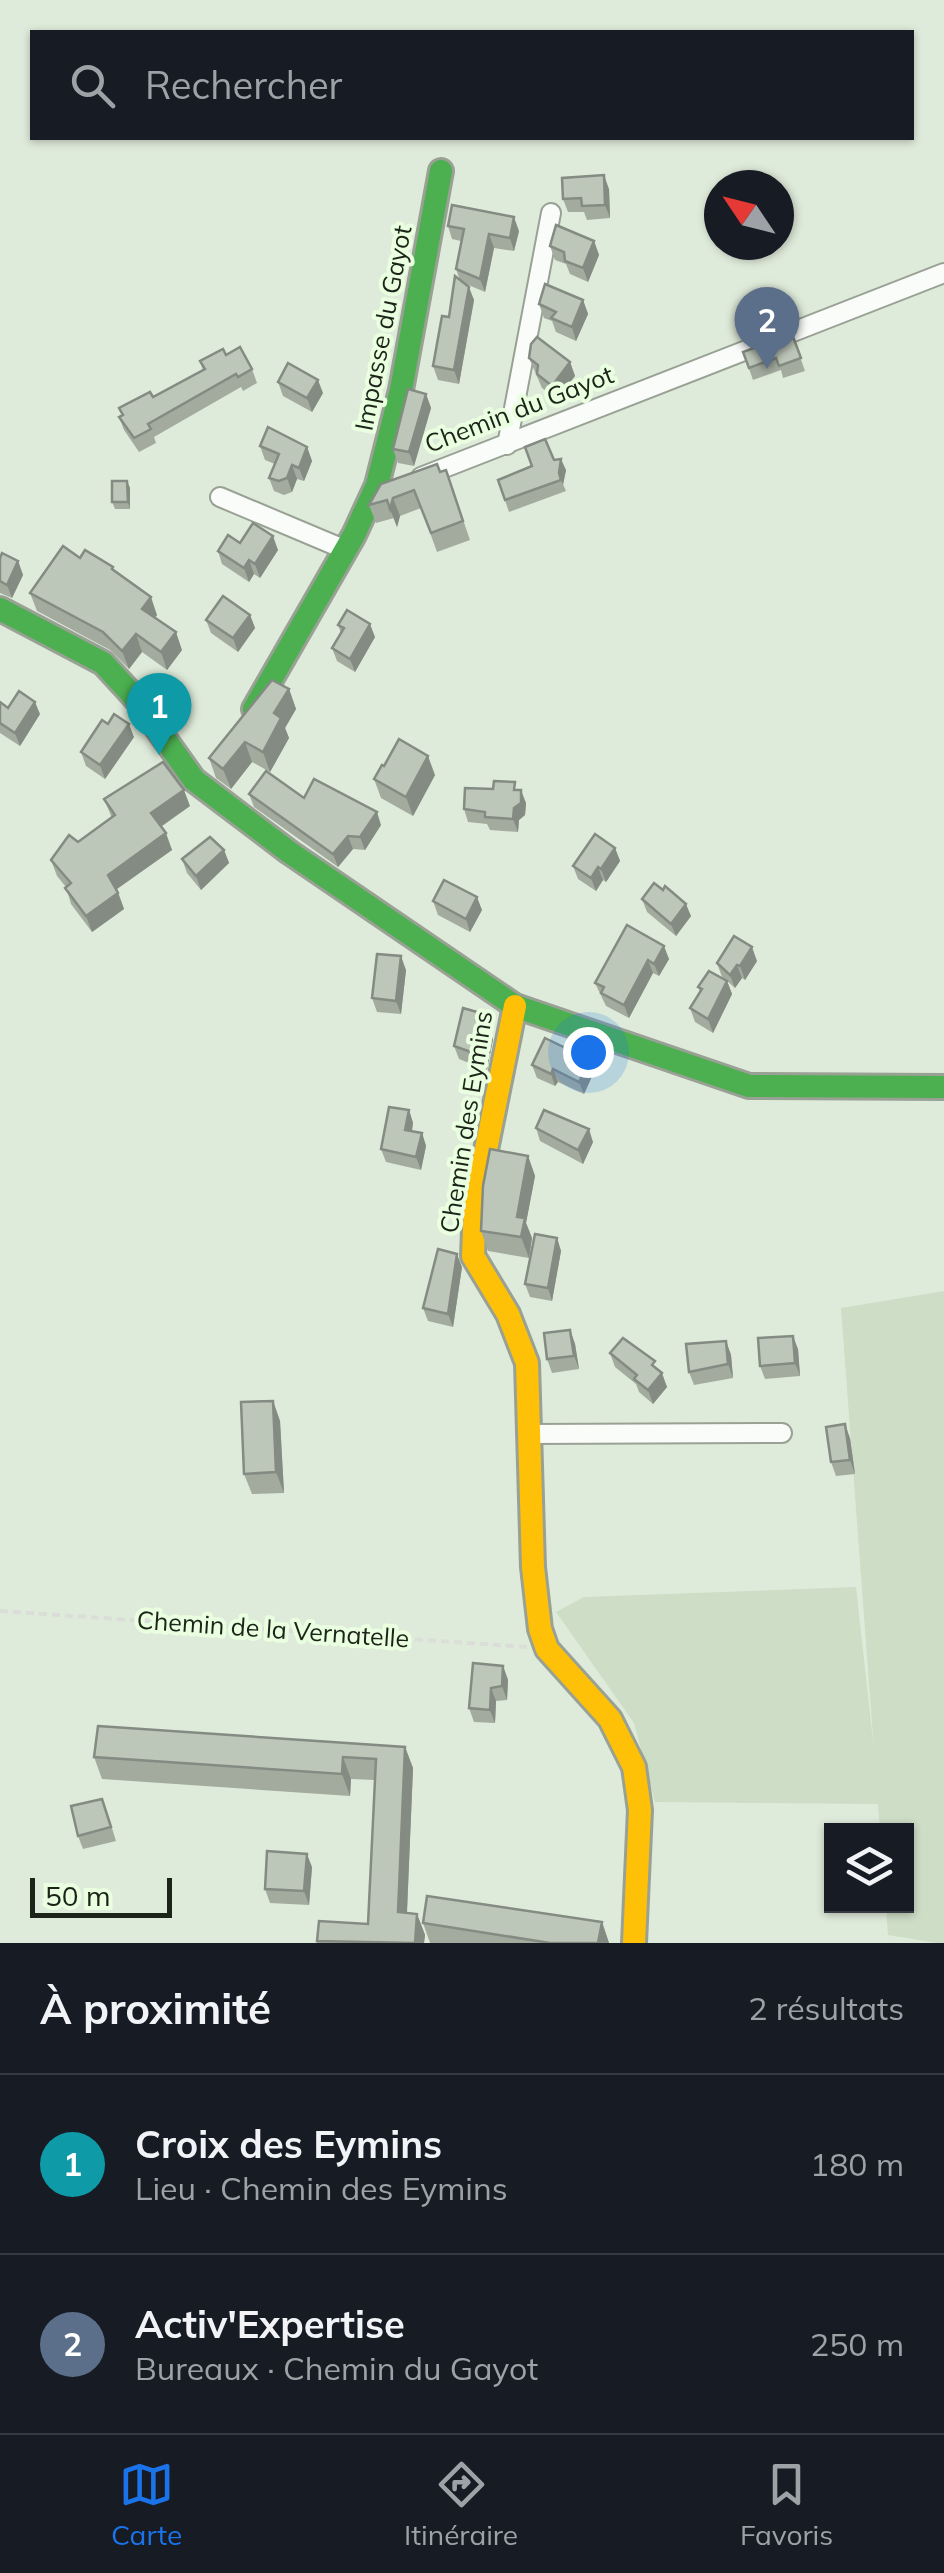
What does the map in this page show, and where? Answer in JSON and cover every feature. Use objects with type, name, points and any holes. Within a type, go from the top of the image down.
[{"type":"street","name":"Impasse du Gayot","points":[[346,550],[382,490],[441,172]]},
{"type":"street","points":[[508,445],[551,213]]},
{"type":"street","name":"Chemin du Gayot","points":[[410,480],[944,273]]},
{"type":"street","points":[[220,497],[346,550],[239,729]]},
{"type":"street","name":"Chemin des Eymins","points":[[0,609],[104,662],[200,774],[288,852],[515,1006],[475,1204],[473,1256],[508,1314],[527,1363],[533,1567],[540,1629],[547,1649]]},
{"type":"street","points":[[515,1006],[749,1086],[944,1087]]},
{"type":"street","points":[[529,1434],[782,1433]]},
{"type":"street","points":[[547,1649],[610,1719],[634,1767],[640,1810],[634,1943]]},
{"type":"path","name":"Chemin de la Vernatelle","points":[[0,1611],[547,1649]]},
{"type":"green space","points":[[944,1291],[944,1943],[888,1935],[886,1913],[914,1913],[914,1823],[879,1823],[878,1804],[655,1802],[634,1723],[556,1612],[584,1597],[856,1587],[874,1750],[841,1308]]},
{"type":"building","points":[[604,175],[605,205],[582,206],[581,198],[563,199],[562,178]]},
{"type":"building","points":[[452,205],[514,217],[510,238],[489,234],[480,279],[456,269],[464,229],[448,226]]},
{"type":"building","points":[[556,225],[594,241],[583,268],[565,261],[564,252],[550,246]]},
{"type":"building","points":[[455,276],[469,287],[454,370],[433,366],[442,316],[449,317]]},
{"type":"building","points":[[545,284],[583,300],[572,327],[551,318],[556,312],[539,304]]},
{"type":"building","points":[[792,334],[801,358],[779,366],[776,358],[749,368],[743,352]]},
{"type":"building","points":[[537,337],[570,362],[552,386],[537,374],[538,365],[529,358],[531,344]]},
{"type":"building","points":[[240,347],[252,369],[238,377],[236,374],[148,424],[151,429],[134,438],[119,417],[123,415],[119,408],[150,392],[153,397],[205,369],[200,361],[223,349],[226,355]]},
{"type":"building","points":[[288,363],[318,380],[307,398],[278,382]]},
{"type":"building","points":[[408,389],[426,394],[409,452],[393,449]]},
{"type":"building","points":[[268,427],[307,447],[299,468],[292,465],[287,478],[279,481],[269,478],[279,454],[260,446]]},
{"type":"building","points":[[545,439],[554,460],[561,459],[561,480],[505,500],[498,480],[532,466],[525,447]]},
{"type":"building","points":[[437,464],[440,472],[446,470],[463,521],[431,533],[414,490],[393,498],[390,509],[387,500],[369,505],[381,484]]},
{"type":"building","points":[[112,481],[127,481],[128,502],[112,502]]},
{"type":"building","points":[[253,523],[273,536],[255,564],[249,560],[244,568],[218,551],[228,535],[240,543]]},
{"type":"building","points":[[63,546],[80,558],[85,550],[151,597],[142,609],[176,632],[161,652],[136,634],[122,651],[103,632],[30,593]]},
{"type":"building","points":[[2,553],[18,561],[7,585],[0,581]]},
{"type":"building","points":[[223,596],[250,615],[233,638],[206,620]]},
{"type":"building","points":[[347,610],[370,624],[350,659],[332,648],[344,628],[338,625]]},
{"type":"building","points":[[272,680],[289,689],[274,713],[281,718],[263,752],[245,742],[223,769],[209,758]]},
{"type":"building","points":[[19,691],[35,702],[15,733],[0,723],[0,702],[8,708]]},
{"type":"building","points":[[114,714],[129,724],[100,765],[81,752],[102,720],[108,724]]},
{"type":"building","points":[[399,739],[428,756],[406,797],[374,779]]},
{"type":"building","points":[[163,762],[184,790],[151,813],[166,833],[108,875],[118,893],[86,916],[65,888],[71,883],[51,860],[69,835],[78,842],[115,815],[104,799]]},
{"type":"building","points":[[266,771],[304,798],[314,779],[377,812],[360,837],[348,836],[333,854],[249,794]]},
{"type":"building","points":[[494,781],[515,782],[514,790],[521,790],[521,803],[514,808],[513,819],[485,817],[485,812],[464,809],[465,788],[493,789]]},
{"type":"building","points":[[595,834],[615,848],[591,878],[573,866]]},
{"type":"building","points":[[210,837],[224,850],[196,876],[182,859]]},
{"type":"building","points":[[444,880],[477,897],[466,919],[433,901]]},
{"type":"building","points":[[654,883],[663,890],[665,886],[686,904],[671,924],[642,899]]},
{"type":"building","points":[[627,925],[664,946],[654,964],[648,960],[624,1005],[601,993],[604,987],[595,983]]},
{"type":"building","points":[[734,936],[752,947],[730,975],[717,963]]},
{"type":"building","points":[[377,954],[401,956],[396,1001],[372,998]]},
{"type":"building","points":[[709,971],[727,981],[708,1019],[690,1008]]},
{"type":"building","points":[[463,1008],[477,1012],[476,1020],[488,1025],[482,1056],[454,1046]]},
{"type":"building","points":[[545,1038],[590,1060],[579,1082],[553,1069],[551,1074],[532,1065]]},
{"type":"building","points":[[389,1107],[409,1110],[405,1130],[422,1133],[416,1157],[381,1149]]},
{"type":"building","points":[[544,1110],[589,1129],[578,1150],[536,1128]]},
{"type":"building","points":[[490,1149],[528,1156],[517,1217],[525,1218],[521,1237],[481,1231]]},
{"type":"building","points":[[535,1234],[557,1238],[548,1288],[525,1284]]},
{"type":"building","points":[[438,1249],[457,1254],[448,1314],[423,1308]]},
{"type":"building","points":[[570,1330],[574,1356],[547,1359],[544,1333]]},
{"type":"building","points":[[793,1336],[795,1363],[760,1366],[758,1338]]},
{"type":"building","points":[[623,1338],[655,1361],[652,1365],[662,1373],[648,1390],[634,1379],[637,1375],[610,1353]]},
{"type":"building","points":[[726,1341],[728,1364],[689,1372],[686,1344]]},
{"type":"building","points":[[273,1401],[276,1472],[244,1474],[241,1402]]},
{"type":"building","points":[[845,1424],[850,1460],[831,1462],[826,1427]]},
{"type":"building","points":[[473,1663],[503,1666],[502,1686],[491,1688],[490,1710],[469,1708]]},
{"type":"building","points":[[98,1726],[405,1747],[398,1912],[417,1914],[415,1943],[317,1941],[319,1921],[368,1924],[376,1759],[343,1757],[342,1774],[94,1757]]},
{"type":"building","points":[[102,1799],[111,1827],[78,1836],[71,1806]]},
{"type":"building","points":[[267,1851],[307,1854],[304,1891],[265,1889]]},
{"type":"building","points":[[427,1896],[602,1922],[598,1943],[550,1943],[423,1923]]},
{"type":"traffic: fast","points":[[254,709],[354,535],[377,485],[401,390],[441,171]]},
{"type":"traffic: fast","points":[[0,609],[103,663],[137,700],[194,780],[289,852],[515,1006],[749,1086],[944,1087]]},
{"type":"traffic: slow","points":[[515,1006],[475,1204],[473,1256],[508,1314],[527,1363],[533,1567],[540,1629],[547,1649],[610,1719],[634,1767],[640,1810],[634,1943]]},
{"type":"place","name":"Activ'Expertise","points":[[767,369]]},
{"type":"place","name":"Croix des Eymins","points":[[159,755]]}]
